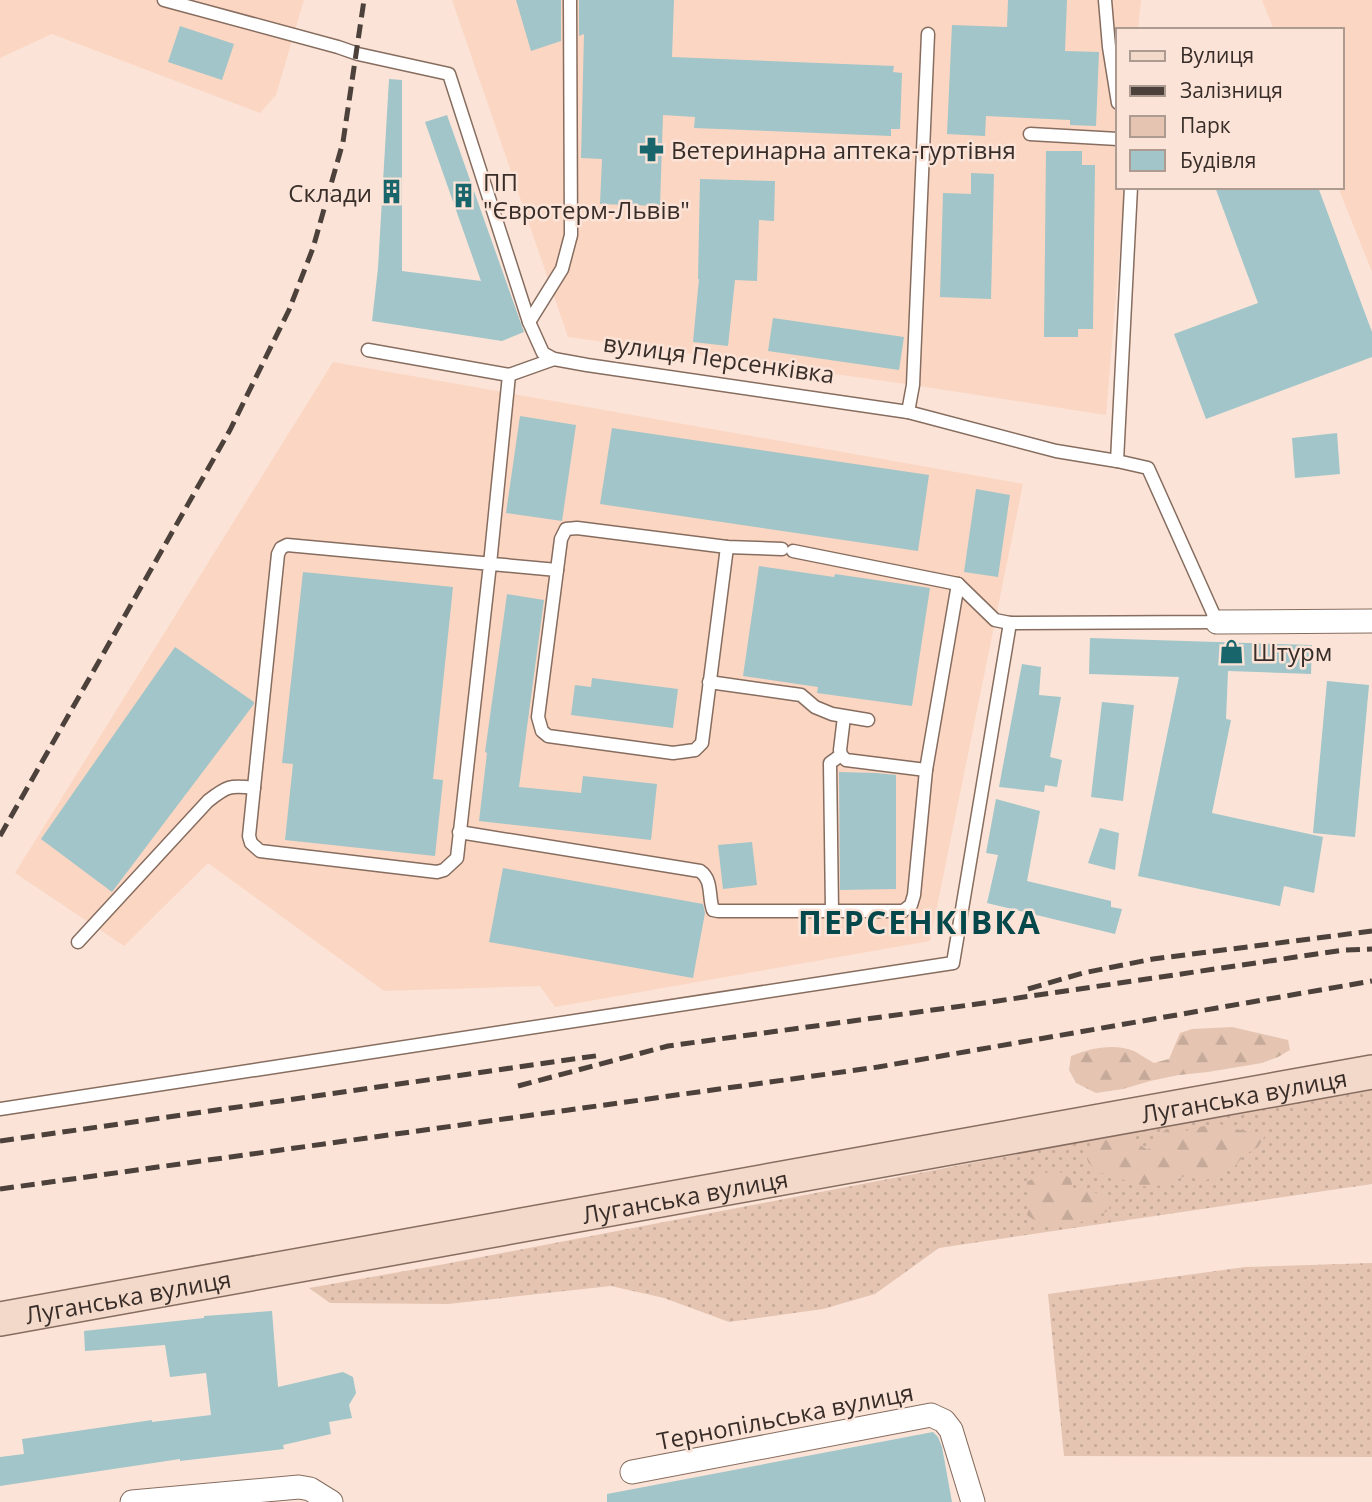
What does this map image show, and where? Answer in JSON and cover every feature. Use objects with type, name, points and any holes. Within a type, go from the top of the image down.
[{"type":"main road","name":"Луганська вулиця","points":[[0,1319],[1372,1072]]},
{"type":"street","points":[[1217,622],[1372,621]]},
{"type":"street","name":"Тернопільська вулиця","points":[[632,1472],[931,1415],[944,1421],[951,1430],[973,1502]]},
{"type":"street","points":[[132,1502],[299,1487],[310,1489],[331,1502]]},
{"type":"lane","points":[[164,0],[358,54],[449,74],[529,322],[543,353],[554,359]]},
{"type":"lane","points":[[529,322],[562,269],[571,235],[570,0]]},
{"type":"lane","points":[[1105,0],[1116,93]]},
{"type":"lane","points":[[908,412],[913,385],[928,34]]},
{"type":"lane","points":[[1030,134],[1116,139]]},
{"type":"lane","points":[[1117,461],[1131,189]]},
{"type":"lane","points":[[368,350],[509,375],[554,359]]},
{"type":"lane","name":"вулиця Персенківка","points":[[554,359],[908,412],[1056,451],[1148,468],[1217,622]]},
{"type":"lane","points":[[509,375],[490,564],[457,858],[444,870],[437,872],[260,851],[251,844],[249,836],[278,554],[281,548],[287,545],[490,564],[557,570]]},
{"type":"lane","points":[[727,547],[702,743],[695,750],[673,753],[548,736],[542,731],[538,717],[561,539],[566,529],[577,528],[727,547],[787,550],[958,584],[995,620],[1010,623],[1217,622]]},
{"type":"lane","points":[[459,832],[700,870],[707,876],[711,905],[718,911],[903,911],[911,905],[914,895],[926,770],[958,584]]},
{"type":"lane","points":[[0,1109],[953,963],[1010,623]]},
{"type":"lane","points":[[709,682],[801,695],[815,707],[832,714],[868,720]]},
{"type":"lane","points":[[832,911],[830,763],[841,755],[844,717]]},
{"type":"lane","points":[[841,755],[846,760],[926,770]]},
{"type":"lane","points":[[78,942],[208,801],[228,787],[254,788]]},
{"type":"shaded area","points":[[0,0],[304,0],[276,95],[260,113],[52,34],[0,58]]},
{"type":"shaded area","points":[[452,0],[1141,0],[1138,28],[1116,28],[1116,189],[1125,189],[1106,415],[568,337]]},
{"type":"shaded area","points":[[1262,0],[1372,0],[1372,272],[1339,189],[1344,189],[1344,28],[1273,28]]},
{"type":"shaded area","points":[[333,362],[1023,484],[930,941],[555,1007],[540,986],[384,991],[208,863],[124,946],[15,873]]},
{"type":"green space","points":[[1232,1027],[1288,1040],[1290,1050],[1262,1063],[1179,1075],[1096,1093],[1076,1083],[1069,1070],[1071,1056],[1102,1048],[1119,1047],[1134,1051],[1154,1063],[1169,1059],[1180,1033],[1192,1029]]},
{"type":"green space","points":[[1372,1086],[1372,1184],[939,1248],[875,1294],[823,1309],[729,1322],[664,1298],[611,1286],[448,1304],[330,1303],[309,1288],[445,1264]]},
{"type":"green space","points":[[1216,1123],[1266,1134],[1258,1147],[1243,1156],[1233,1169],[1204,1181],[1185,1176],[1165,1185],[1147,1187],[1098,1172],[1088,1162],[1086,1153],[1093,1143],[1116,1134],[1127,1137],[1148,1150],[1165,1130],[1178,1124],[1193,1135],[1200,1127]]},
{"type":"green space","points":[[1057,1170],[1071,1179],[1075,1190],[1089,1190],[1112,1200],[1108,1211],[1079,1223],[1055,1227],[1044,1225],[1027,1215],[1030,1200],[1027,1182],[1041,1174]]},
{"type":"green space","points":[[1372,1263],[1372,1457],[1064,1456],[1048,1294],[1245,1267]]},
{"type":"building","points":[[516,0],[561,0],[561,41],[531,51]]},
{"type":"building","points":[[579,0],[674,0],[672,57],[894,66],[893,72],[902,73],[900,129],[891,129],[891,136],[694,128],[695,117],[663,115],[660,206],[600,204],[602,159],[581,158],[584,34],[579,36]]},
{"type":"building","points":[[1008,0],[1067,0],[1065,51],[1099,52],[1096,126],[1070,125],[1070,120],[986,116],[985,136],[947,134],[952,25],[1007,27]]},
{"type":"building","points":[[180,26],[234,44],[222,80],[168,62]]},
{"type":"building","name":"ПП \"Євротерм-Львів\"","points":[[389,79],[402,80],[402,271],[481,281],[425,122],[447,115],[524,332],[502,341],[372,321],[378,268]]},
{"type":"building","points":[[1046,151],[1082,151],[1082,165],[1095,165],[1093,329],[1078,329],[1078,337],[1044,337]]},
{"type":"building","points":[[971,173],[994,174],[991,299],[940,297],[943,193],[971,194]]},
{"type":"building","points":[[700,179],[775,181],[774,221],[759,220],[757,281],[735,280],[728,346],[693,342],[699,279]]},
{"type":"building","points":[[1216,189],[1319,189],[1372,332],[1372,357],[1206,419],[1174,334],[1258,303]]},
{"type":"building","points":[[773,318],[904,337],[899,370],[768,351]]},
{"type":"building","points":[[520,416],[576,425],[562,521],[506,513]]},
{"type":"building","points":[[612,428],[929,475],[918,551],[600,504]]},
{"type":"building","points":[[1337,433],[1340,474],[1295,478],[1292,438]]},
{"type":"building","points":[[976,489],[1010,495],[998,577],[964,572]]},
{"type":"building","points":[[759,566],[930,588],[912,706],[817,693],[818,687],[743,676]]},
{"type":"building","points":[[303,572],[453,587],[433,779],[443,780],[435,856],[285,840],[293,764],[282,763]]},
{"type":"building","points":[[507,594],[544,600],[519,787],[581,793],[583,776],[657,784],[651,840],[479,821],[485,752]]},
{"type":"building","points":[[1090,638],[1312,645],[1311,674],[1228,671],[1226,719],[1231,720],[1212,813],[1323,837],[1314,893],[1284,886],[1280,906],[1138,876],[1179,677],[1089,674]]},
{"type":"building","points":[[175,647],[254,704],[112,892],[41,839]]},
{"type":"building","points":[[1022,664],[1041,667],[1039,695],[1061,697],[1050,757],[1062,760],[1057,787],[1045,785],[1044,792],[999,787]]},
{"type":"building","points":[[592,678],[678,689],[673,728],[571,715],[575,685],[591,687]]},
{"type":"building","points":[[1327,681],[1369,685],[1355,837],[1313,833]]},
{"type":"building","points":[[1102,702],[1134,705],[1123,801],[1091,797]]},
{"type":"building","points":[[839,772],[896,775],[896,889],[840,890]]},
{"type":"building","points":[[996,799],[1040,811],[1027,881],[1111,901],[1111,907],[1122,909],[1115,934],[987,903],[998,855],[986,853]]},
{"type":"building","points":[[1100,828],[1119,833],[1115,870],[1088,863]]},
{"type":"building","points":[[752,842],[757,885],[723,889],[718,845]]},
{"type":"building","points":[[503,868],[703,904],[705,913],[693,978],[489,942]]},
{"type":"building","points":[[272,1311],[278,1387],[343,1372],[353,1377],[356,1393],[349,1405],[352,1418],[329,1422],[331,1434],[283,1445],[284,1449],[180,1459],[0,1486],[0,1457],[24,1454],[22,1439],[152,1420],[211,1415],[206,1373],[170,1377],[165,1345],[85,1351],[84,1331],[204,1316]]},
{"type":"building","points":[[933,1432],[942,1447],[952,1502],[607,1502],[607,1494]]},
{"type":"railway","points":[[0,836],[230,430],[289,310],[313,248],[343,142],[364,0]]},
{"type":"railway","points":[[1028,989],[1083,973],[1153,959],[1372,931]]},
{"type":"railway","points":[[518,1086],[668,1046],[1344,950],[1372,949]]},
{"type":"railway","points":[[0,1189],[878,1067],[1372,981]]},
{"type":"railway","points":[[0,1141],[602,1055]]},
{"type":"place","name":"Ветеринарна аптека-гуртівня","points":[[651,149]]},
{"type":"place","name":"Склади","points":[[392,192]]},
{"type":"place","name":"ПП \"Євротерм-Львів\"","points":[[463,195]]},
{"type":"place","name":"Штурм","points":[[1232,651]]},
{"type":"district","name":"ПЕРСЕНКІВКА","points":[[920,921]]}]
